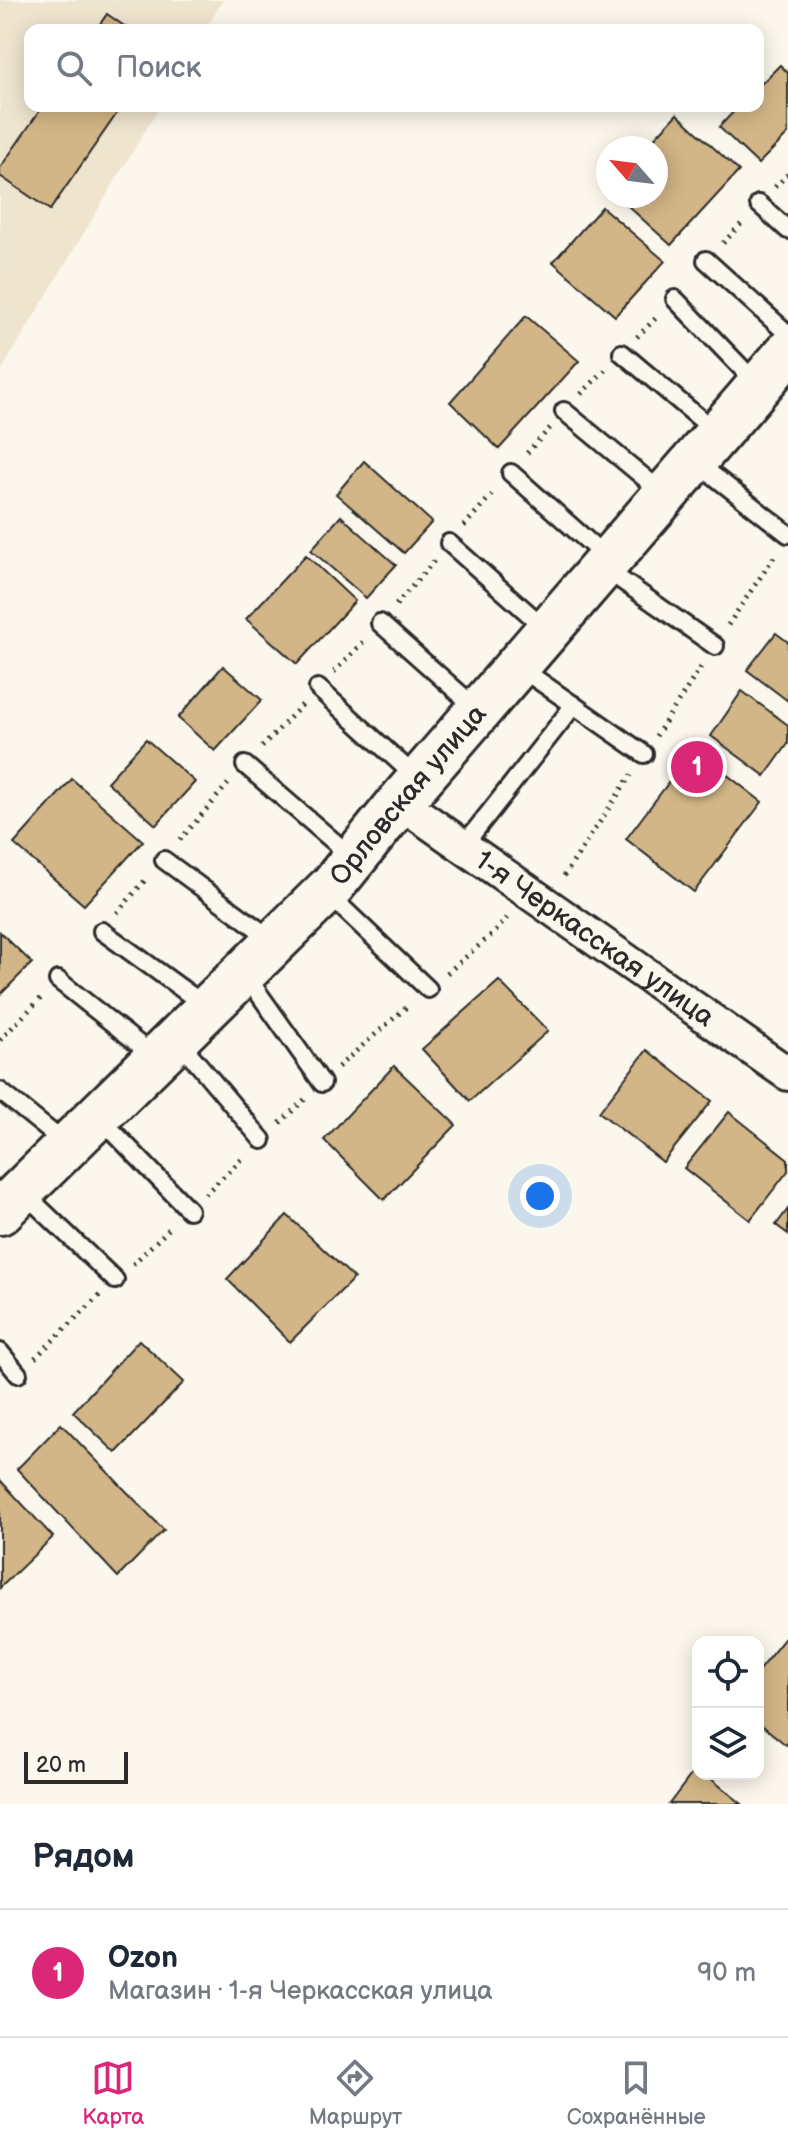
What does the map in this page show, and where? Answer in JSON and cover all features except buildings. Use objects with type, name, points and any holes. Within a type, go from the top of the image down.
[{"type":"main road","name":"Орловская улица","points":[[11,1201],[326,892],[782,358]]},
{"type":"street","name":"1-я Черкасская улица","points":[[410,791],[463,846],[788,1074]]},
{"type":"lane","points":[[759,204],[788,230]]},
{"type":"lane","points":[[706,260],[782,358]]},
{"type":"lane","points":[[675,299],[782,358]]},
{"type":"lane","points":[[622,353],[784,540]]},
{"type":"lane","points":[[564,411],[665,495]]},
{"type":"lane","points":[[511,473],[606,563],[715,646]]},
{"type":"lane","points":[[449,543],[548,631]]},
{"type":"lane","points":[[380,623],[479,711]]},
{"type":"lane","points":[[518,666],[644,754]]},
{"type":"lane","points":[[318,688],[410,791]]},
{"type":"lane","points":[[463,846],[574,705]]},
{"type":"lane","points":[[245,765],[354,859]]},
{"type":"lane","points":[[164,860],[275,942]]},
{"type":"lane","points":[[326,892],[428,989]]},
{"type":"lane","points":[[102,931],[208,1008]]},
{"type":"lane","points":[[244,973],[322,1083]]},
{"type":"lane","points":[[58,980],[167,1048],[262,1140]]},
{"type":"lane","points":[[0,1091],[82,1130],[189,1210]]},
{"type":"lane","points":[[11,1201],[115,1280]]},
{"type":"lane","points":[[0,1352],[18,1374]]},
{"type":"path","points":[[545,904],[784,540]]},
{"type":"shaded area","points":[[0,0],[223,0],[209,24],[24,24],[24,112],[156,112],[0,373]]},
{"type":"place","name":"Ozon","points":[[697,767]]}]
